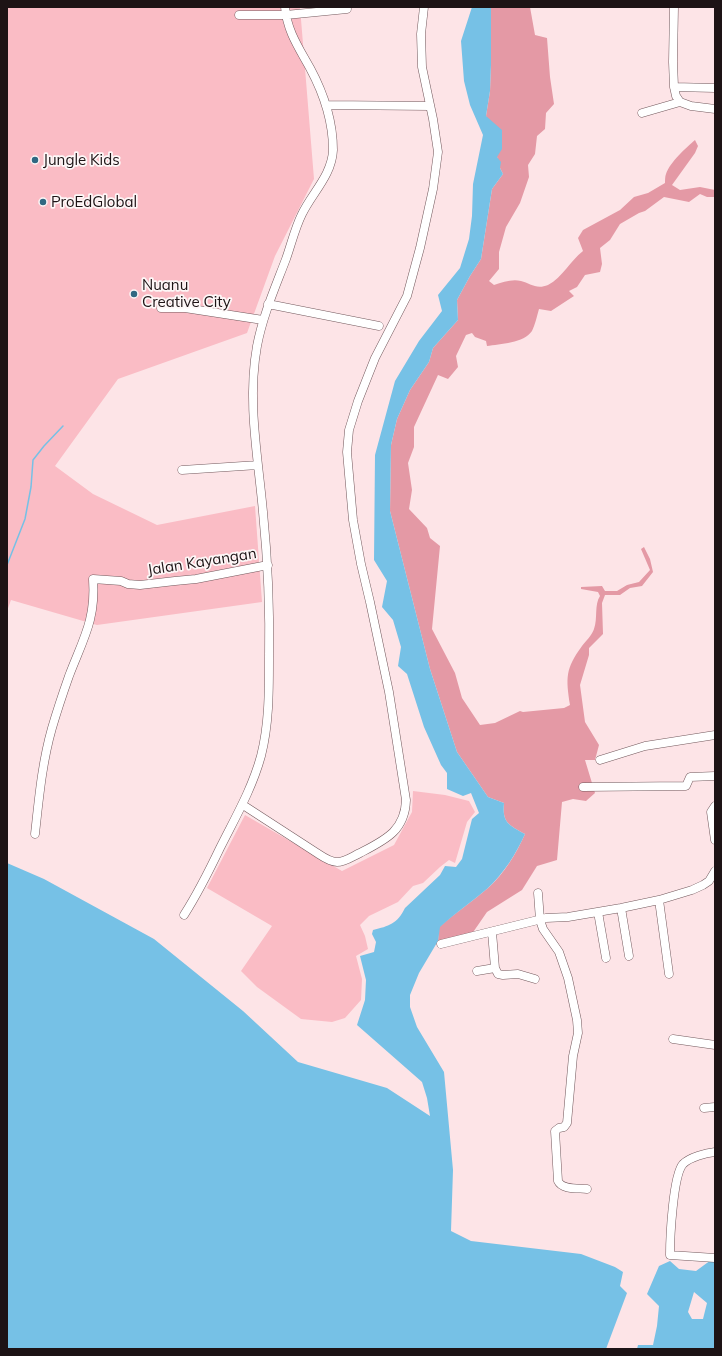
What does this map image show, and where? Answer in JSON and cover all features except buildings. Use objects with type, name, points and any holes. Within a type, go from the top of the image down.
[{"type":"street","points":[[243,805],[317,853],[330,860],[338,862],[346,860],[385,840],[399,826],[405,814],[406,800],[389,692],[353,520],[348,477],[347,440],[352,420],[375,358],[407,296],[420,248],[433,189],[438,152],[422,66],[424,7]]},
{"type":"street","points":[[674,7],[674,87],[676,96],[680,102]]},
{"type":"street","points":[[239,15],[286,11],[347,9]]},
{"type":"street","points":[[184,915],[206,877],[243,805],[261,756],[269,694],[269,645],[268,565],[254,432],[252,386],[257,344],[268,304],[300,216],[331,165],[333,152],[329,114],[324,96],[292,35],[286,11]]},
{"type":"street","points":[[674,87],[715,88]]},
{"type":"street","points":[[642,113],[680,102],[691,106],[715,109]]},
{"type":"street","points":[[326,105],[430,106]]},
{"type":"street","points":[[268,304],[379,326]]},
{"type":"street","points":[[161,308],[185,308],[263,320]]},
{"type":"street","points":[[182,470],[258,465]]},
{"type":"street","name":"Jalan Kayangan","points":[[35,834],[41,776],[46,751],[69,676],[88,629],[94,601],[93,579],[121,581],[128,584],[140,585],[175,580],[196,579],[268,565]]},
{"type":"street","points":[[600,760],[645,746],[715,735]]},
{"type":"street","points":[[583,787],[686,786],[689,778],[715,776]]},
{"type":"street","points":[[715,806],[711,812],[715,840]]},
{"type":"street","points":[[441,944],[540,920],[564,918],[659,900],[703,885],[709,881],[715,871]]},
{"type":"street","points":[[538,893],[540,920],[546,933],[559,952],[563,963],[574,1002],[578,1029],[568,1123],[564,1127],[555,1131],[558,1181],[561,1185],[566,1187],[587,1189]]},
{"type":"street","points":[[659,900],[669,974]]},
{"type":"street","points":[[621,908],[629,956]]},
{"type":"street","points":[[598,912],[606,958]]},
{"type":"street","points":[[492,932],[495,968],[497,973],[500,975],[518,974],[535,979]]},
{"type":"street","points":[[477,971],[495,968]]},
{"type":"street","points":[[674,1039],[715,1045]]},
{"type":"street","points":[[704,1108],[715,1108]]},
{"type":"street","points":[[715,1152],[687,1161],[680,1169],[671,1218],[670,1255],[715,1258]]},
{"type":"shaded area","name":"Nuanu Creative City","points":[[7,7],[300,7],[314,179],[275,256],[247,333],[118,379],[55,466],[93,494],[157,525],[255,506],[262,602],[97,625],[11,600],[7,611]]},
{"type":"shaded area","points":[[491,7],[530,7],[535,35],[547,38],[554,104],[546,113],[545,129],[537,136],[535,154],[528,165],[529,177],[520,203],[506,227],[499,252],[499,269],[489,281],[494,285],[518,280],[540,287],[553,282],[583,251],[578,238],[583,230],[620,210],[634,197],[648,193],[665,183],[668,169],[695,140],[698,146],[695,153],[672,185],[680,190],[700,187],[715,190],[715,197],[707,197],[700,194],[689,202],[664,197],[645,211],[620,224],[610,240],[600,248],[602,264],[600,272],[585,275],[577,287],[569,291],[574,296],[551,311],[539,309],[532,331],[523,338],[511,342],[487,346],[486,341],[475,337],[472,333],[466,335],[456,356],[458,367],[448,379],[438,375],[414,427],[414,447],[408,463],[412,490],[409,509],[427,528],[430,538],[440,546],[432,629],[455,673],[462,698],[480,725],[495,723],[520,711],[523,712],[564,708],[570,705],[568,674],[576,654],[593,631],[597,603],[600,596],[598,592],[581,589],[581,587],[602,586],[605,591],[617,591],[627,585],[639,582],[650,570],[641,549],[644,547],[650,559],[653,572],[642,586],[630,588],[620,595],[605,595],[602,603],[603,634],[589,648],[589,655],[580,685],[585,722],[599,745],[595,760],[585,760],[595,793],[586,801],[573,799],[562,802],[557,860],[537,866],[522,890],[487,912],[467,941],[440,947],[438,941],[439,927],[494,882],[509,863],[525,834],[508,823],[504,815],[504,803],[488,797],[457,752],[430,669],[390,511],[391,445],[397,419],[410,390],[429,362],[433,348],[458,320],[457,300],[481,259],[492,189],[503,174],[486,116],[490,91]]},
{"type":"shaded area","points":[[413,791],[445,795],[469,801],[475,812],[467,822],[455,863],[449,860],[423,883],[413,886],[398,902],[369,916],[360,925],[365,936],[368,949],[356,956],[362,979],[361,1000],[345,1018],[332,1022],[301,1019],[257,987],[241,971],[272,926],[207,888],[245,815],[342,871],[394,845],[412,812]]},
{"type":"water","points":[[472,7],[491,7],[490,91],[486,116],[502,130],[502,149],[497,157],[501,162],[500,168],[503,174],[492,189],[481,259],[457,300],[458,320],[433,348],[429,362],[410,390],[397,419],[391,445],[390,511],[430,669],[457,752],[488,797],[504,803],[504,815],[508,823],[525,834],[509,863],[494,882],[440,927],[438,941],[419,973],[410,995],[410,1007],[417,1027],[444,1072],[453,1170],[451,1231],[471,1241],[581,1254],[615,1267],[623,1272],[620,1286],[627,1293],[606,1349],[7,1349],[7,863],[44,879],[154,939],[243,1011],[298,1062],[387,1088],[430,1116],[427,1098],[422,1082],[357,1025],[365,1000],[366,980],[360,956],[374,952],[376,942],[372,934],[373,930],[388,926],[396,921],[405,908],[440,875],[445,866],[456,867],[462,859],[472,819],[479,813],[471,793],[463,796],[447,789],[447,773],[441,765],[424,727],[407,674],[398,666],[401,647],[393,620],[382,607],[387,581],[374,560],[375,455],[395,381],[419,341],[442,311],[438,295],[460,268],[469,239],[472,216],[473,184],[483,135],[470,105],[464,81],[461,41]]},
{"type":"water","points":[[711,1260],[715,1261],[715,1349],[637,1349],[638,1345],[653,1345],[659,1306],[647,1294],[659,1266],[670,1261],[679,1269],[696,1271]],"holes":[[[694,1292],[707,1303],[703,1319],[692,1319],[688,1312]]]},
{"type":"waterway","points":[[7,565],[25,519],[31,487],[33,460],[63,426]]},
{"type":"place","name":"Jungle Kids","points":[[35,160]]},
{"type":"place","name":"ProEdGlobal","points":[[43,202]]},
{"type":"place","name":"Nuanu Creative City","points":[[134,294]]}]
